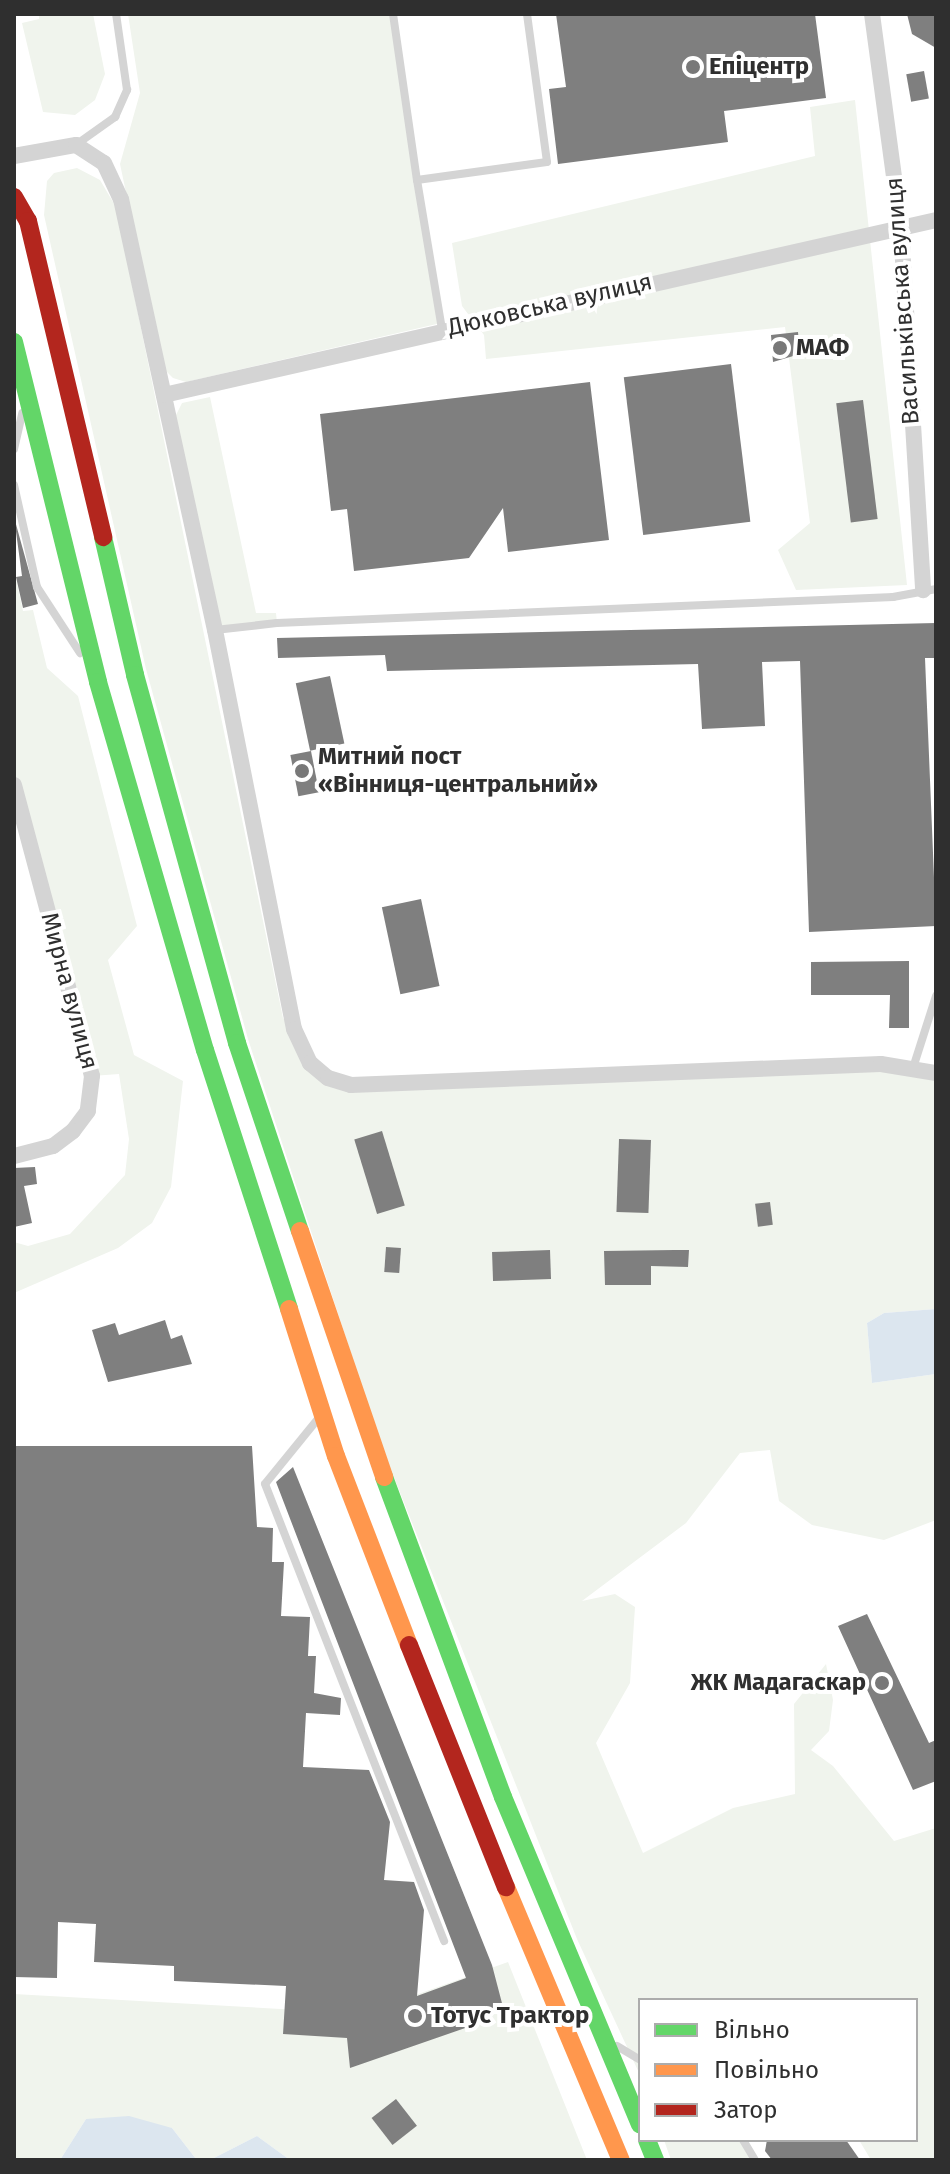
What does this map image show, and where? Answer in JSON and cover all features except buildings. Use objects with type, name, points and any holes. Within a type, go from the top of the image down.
[{"type":"highway","points":[[14,197],[28,221],[135,675],[237,1043],[372,1445],[503,1797],[638,2113]]},
{"type":"highway","points":[[14,342],[98,682],[205,1050],[322,1413],[474,1812],[621,2160]]},
{"type":"street","name":"Васильківська вулиця","points":[[872,14],[901,228],[929,589]]},
{"type":"street","points":[[14,156],[76,145],[104,163],[121,199],[215,630],[294,1029],[310,1063],[328,1078],[351,1085],[739,1067],[913,1068],[936,1073]]},
{"type":"street","name":"Дюковська вулиця","points":[[164,395],[442,329],[936,220]]},
{"type":"street","name":"Мирна вулиця","points":[[14,785],[92,1076],[88,1111],[73,1131],[53,1146],[14,1156]]},
{"type":"lane","points":[[76,145],[115,117],[127,90],[116,14]]},
{"type":"lane","points":[[393,14],[442,329]]},
{"type":"lane","points":[[417,180],[547,162],[527,14]]},
{"type":"lane","points":[[14,449],[26,397]]},
{"type":"lane","points":[[14,485],[37,587],[98,682]]},
{"type":"lane","points":[[215,630],[293,622],[893,597],[929,589]]},
{"type":"lane","points":[[913,1068],[936,996]]},
{"type":"lane","points":[[322,1413],[265,1484],[444,1941]]},
{"type":"lane","points":[[604,2037],[638,2059]]},
{"type":"lane","points":[[744,2142],[755,2160]]},
{"type":"shaded area","points":[[39,14],[93,14],[105,74],[95,100],[75,115],[43,112],[22,23],[39,19]]},
{"type":"shaded area","points":[[128,14],[393,14],[441,323],[186,382],[173,378],[163,368],[120,164],[140,93]]},
{"type":"shaded area","points":[[855,100],[907,585],[796,590],[778,550],[810,523],[785,327],[486,359],[484,335],[462,306],[452,243],[815,156],[810,107]]},
{"type":"shaded area","points":[[77,168],[100,180],[116,207],[283,1018],[328,1078],[739,1067],[936,1073],[936,1309],[884,1313],[867,1323],[872,1383],[936,1374],[936,1520],[884,1540],[812,1525],[779,1501],[770,1450],[740,1453],[686,1523],[582,1601],[615,1594],[635,1607],[630,1683],[596,1743],[643,1853],[733,1808],[795,1794],[794,1704],[826,1664],[833,1700],[829,1731],[811,1750],[833,1766],[894,1841],[936,1828],[936,2160],[871,2160],[860,2142],[918,2142],[918,1998],[638,1998],[638,2071],[577,1939],[380,1442],[248,1039],[146,669],[44,215],[47,181],[54,173]]},
{"type":"shaded area","points":[[210,397],[256,613],[276,613],[277,623],[215,630],[171,425],[182,403]]},
{"type":"shaded area","points":[[14,570],[23,611],[33,610],[47,668],[78,696],[137,926],[108,960],[134,1055],[183,1081],[171,1187],[152,1223],[118,1248],[14,1293],[14,1242],[28,1246],[70,1234],[125,1175],[129,1139],[119,1074],[92,1076],[14,785]]},
{"type":"shaded area","points":[[936,1309],[936,1374],[872,1383],[867,1323],[884,1313]]},
{"type":"shaded area","points":[[508,1962],[587,2160],[290,2160],[257,2136],[212,2159],[196,2159],[172,2128],[86,2119],[60,2160],[14,2160],[14,1994],[352,2013],[376,2009]]},
{"type":"shaded area","points":[[129,2116],[172,2128],[196,2159],[212,2159],[257,2136],[290,2160],[60,2160],[86,2119]]},
{"type":"shaded area","points":[[665,2142],[744,2142],[755,2160],[671,2160]]},
{"type":"traffic: fast","points":[[14,342],[98,682],[205,1050],[289,1309]]},
{"type":"traffic: fast","points":[[103,537],[135,675],[237,1043],[300,1231]]},
{"type":"traffic: fast","points":[[384,1477],[503,1797],[638,2119]]},
{"type":"traffic: fast","points":[[648,2142],[655,2160]]},
{"type":"traffic: slow","points":[[300,1231],[384,1477]]},
{"type":"traffic: slow","points":[[289,1309],[336,1456],[409,1645]]},
{"type":"traffic: slow","points":[[506,1887],[621,2160]]},
{"type":"traffic: jam","points":[[14,197],[28,221],[103,537]]},
{"type":"traffic: jam","points":[[409,1645],[506,1887]]},
{"type":"place","name":"Епіцентр","points":[[693,67]]},
{"type":"place","name":"МАФ","points":[[780,348]]},
{"type":"place","name":"Митний пост «Вінниця-центральний»","points":[[302,771]]},
{"type":"place","name":"ЖК Мадагаскар","points":[[882,1683]]},
{"type":"place","name":"Тотус Трактор","points":[[415,2016]]}]
